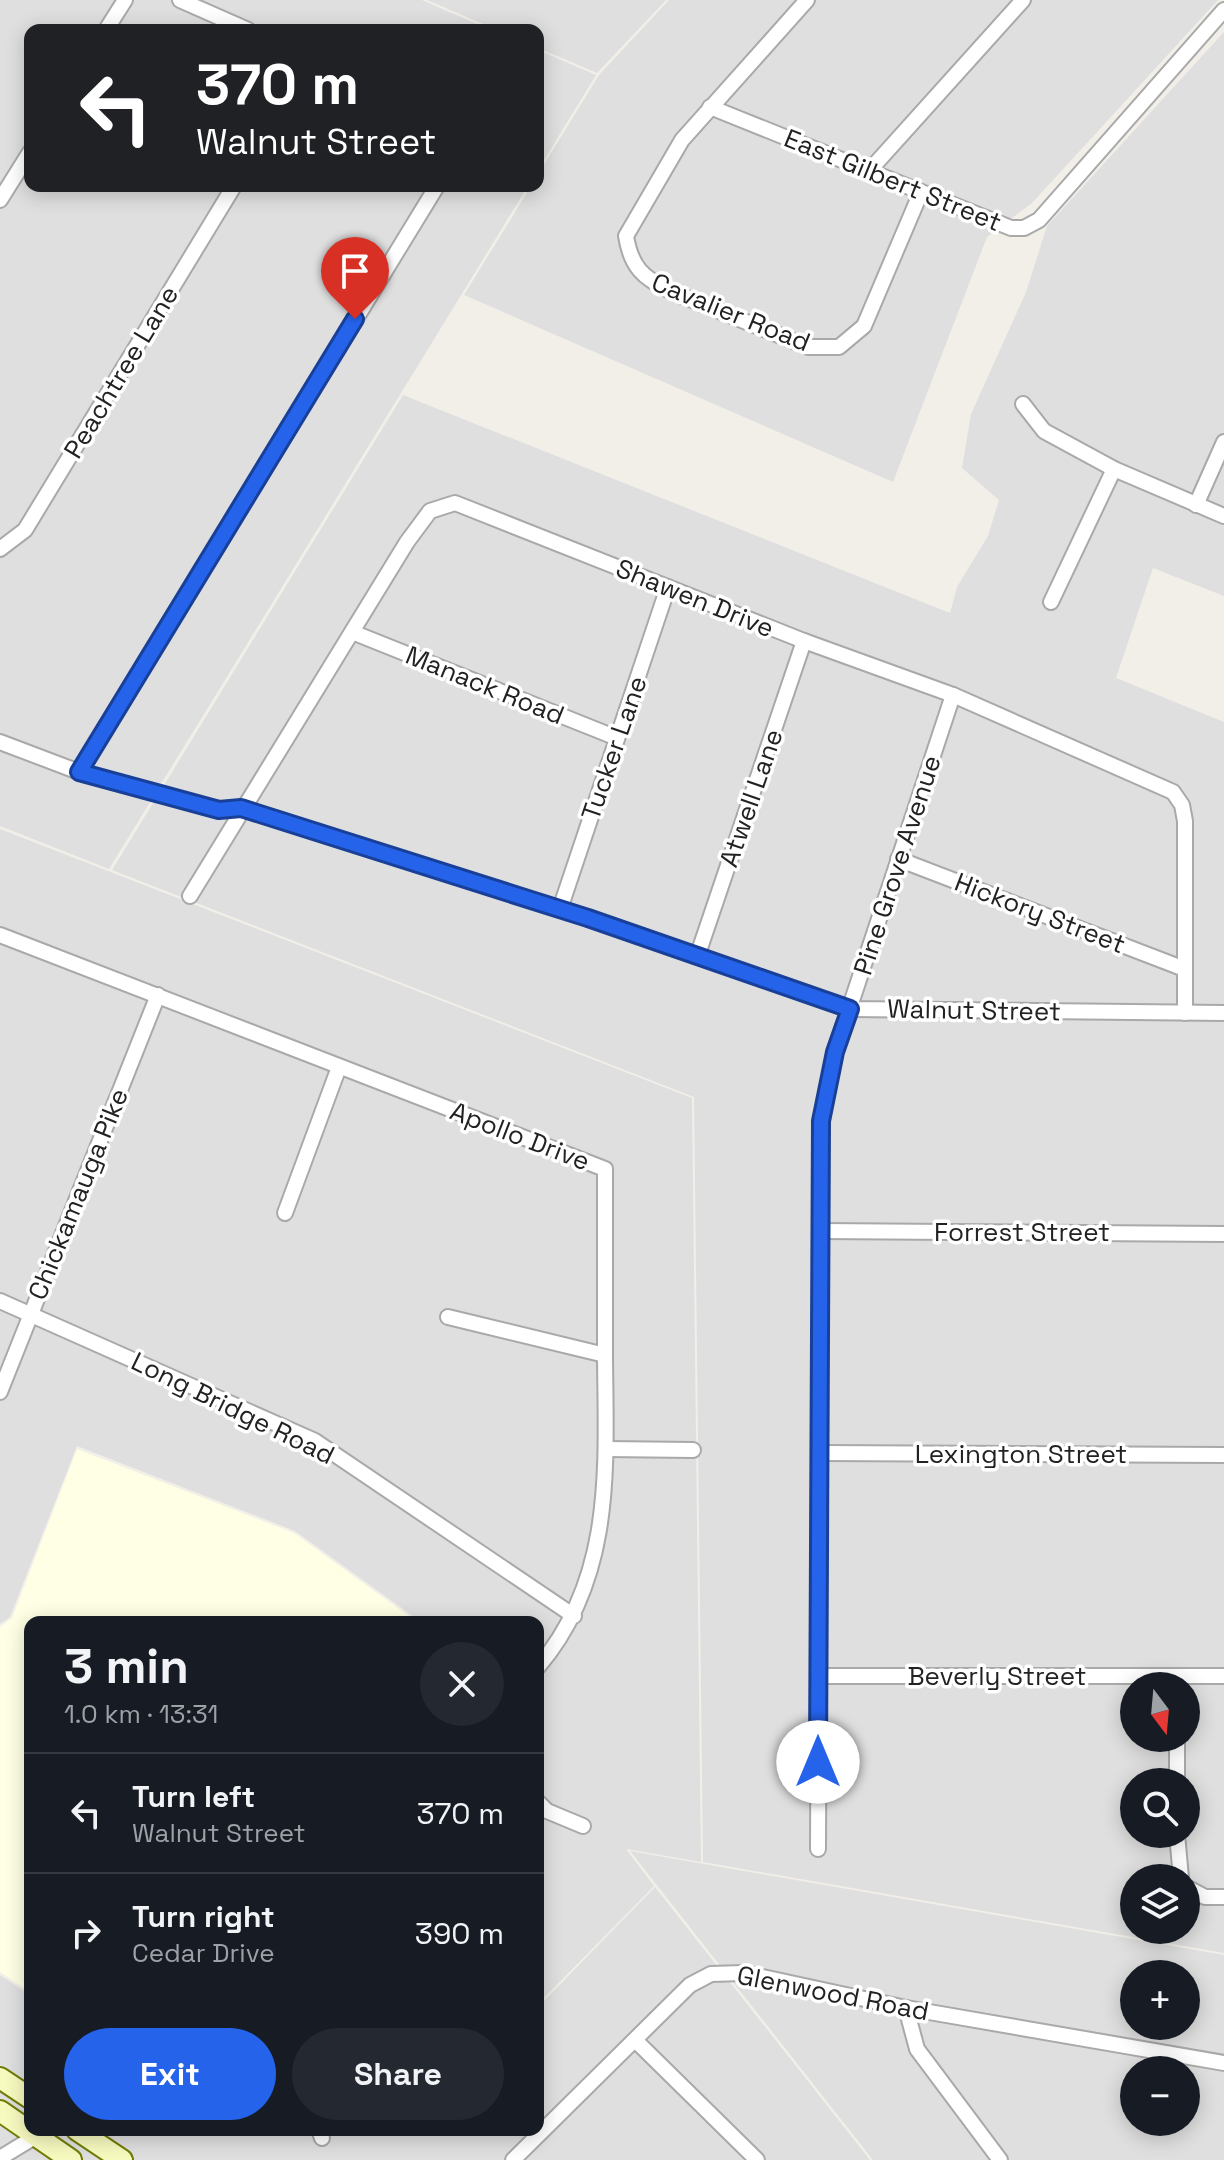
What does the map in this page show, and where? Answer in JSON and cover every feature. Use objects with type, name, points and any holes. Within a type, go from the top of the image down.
[{"type":"street","points":[[110,24],[125,0]]},
{"type":"street","points":[[180,0],[234,24]]},
{"type":"street","name":"Cavalier Road","points":[[807,0],[682,140],[626,236],[635,268],[649,281],[670,291],[808,347],[839,347],[864,326],[921,192]]},
{"type":"street","points":[[869,171],[1023,0]]},
{"type":"street","name":"East Gilbert Street","points":[[710,107],[1011,228],[1024,228],[1039,220],[1224,10]]},
{"type":"street","points":[[0,200],[24,162]]},
{"type":"street","name":"Peachtree Lane","points":[[0,549],[25,530],[230,192]]},
{"type":"street","points":[[79,772],[433,192]]},
{"type":"street","points":[[1023,404],[1044,431],[1114,469],[1224,516]]},
{"type":"street","points":[[1196,505],[1224,442]]},
{"type":"street","points":[[1051,602],[1114,469]]},
{"type":"street","name":"Shawen Drive","points":[[190,896],[241,808],[407,542],[430,511],[442,504],[455,503],[804,641],[953,695],[1173,792],[1182,805],[1185,821],[1182,968],[1185,1013]]},
{"type":"street","name":"Tucker Lane","points":[[560,909],[668,587]]},
{"type":"street","name":"Manack Road","points":[[352,632],[617,738]]},
{"type":"street","name":"Atwell Lane","points":[[698,954],[804,641]]},
{"type":"street","name":"Pine Grove Avenue","points":[[818,1849],[823,1109],[835,1052],[953,695]]},
{"type":"street","name":"Walnut Street","points":[[0,742],[79,772],[219,810],[241,808],[698,954],[850,1009],[1224,1013]]},
{"type":"street","name":"Hickory Street","points":[[898,859],[1182,968]]},
{"type":"street","name":"Apollo Drive","points":[[0,935],[605,1169],[606,1449],[597,1550],[574,1616],[544,1658]]},
{"type":"street","name":"Chickamauga Pike","points":[[0,1392],[158,995]]},
{"type":"street","points":[[285,1213],[339,1067]]},
{"type":"street","name":"Forrest Street","points":[[820,1231],[1224,1234]]},
{"type":"street","name":"Long Bridge Road","points":[[0,1301],[315,1441],[574,1616]]},
{"type":"street","points":[[448,1317],[605,1355]]},
{"type":"street","points":[[606,1449],[693,1450]]},
{"type":"street","name":"Lexington Street","points":[[819,1453],[1224,1455]]},
{"type":"street","name":"Beverly Street","points":[[819,1676],[1120,1680]]},
{"type":"street","name":"Beverly Street","points":[[1200,1678],[1224,1676]]},
{"type":"street","points":[[544,1808],[583,1826]]},
{"type":"street","points":[[1200,1894],[1224,1897]]},
{"type":"street","name":"Glenwood Road","points":[[544,2130],[690,1985],[711,1974],[727,1972],[906,2008],[1224,2063]]},
{"type":"street","points":[[906,2008],[917,2049],[1000,2160]]},
{"type":"street","points":[[635,2040],[757,2160]]},
{"type":"street","points":[[0,2078],[24,2094]]},
{"type":"street","points":[[0,2111],[24,2124]]},
{"type":"street","points":[[0,2158],[35,2136]]},
{"type":"street","points":[[43,2136],[71,2160]]},
{"type":"street","points":[[86,2136],[122,2160]]},
{"type":"street","name":"Glenwood Road","points":[[513,2160],[537,2136]]},
{"type":"shaded area","points":[[0,0],[422,0],[477,24],[24,24],[24,192],[524,192],[109,869],[0,826]]},
{"type":"shaded area","points":[[427,0],[666,0],[597,73],[544,51],[544,24],[483,24]]},
{"type":"shaded area","points":[[669,0],[1218,0],[1032,203],[987,237],[893,482],[464,295],[527,192],[544,192],[544,164],[599,75]]},
{"type":"shaded area","points":[[1224,32],[1224,596],[1153,568],[1116,678],[1224,722],[1224,1953],[1172,1944],[1200,1944],[1200,1864],[1120,1864],[1120,1935],[703,1862],[694,1097],[112,870],[403,395],[950,613],[957,587],[988,536],[999,500],[962,468],[971,414],[1026,292],[1047,226]]},
{"type":"shaded area","points":[[544,53],[596,75],[544,160]]},
{"type":"shaded area","points":[[0,829],[692,1098],[701,1862],[626,1849],[654,1886],[544,1998],[544,1616],[413,1616],[295,1531],[77,1446],[10,1617],[0,1624]]},
{"type":"shaded area","points":[[77,1449],[294,1533],[409,1616],[24,1616],[24,1988],[0,1972],[0,1627],[12,1618]]},
{"type":"shaded area","points":[[630,1851],[1120,1937],[1120,1944],[1161,1944],[1224,1955],[1224,2160],[873,2160]]},
{"type":"shaded area","points":[[655,1887],[870,2160],[0,2160],[0,1975],[24,1991],[24,2136],[544,2136],[544,2001]]},
{"type":"route","points":[[355,319],[79,772],[219,810],[241,808],[698,954],[850,1009],[826,1085],[821,1121],[818,1762]]}]
